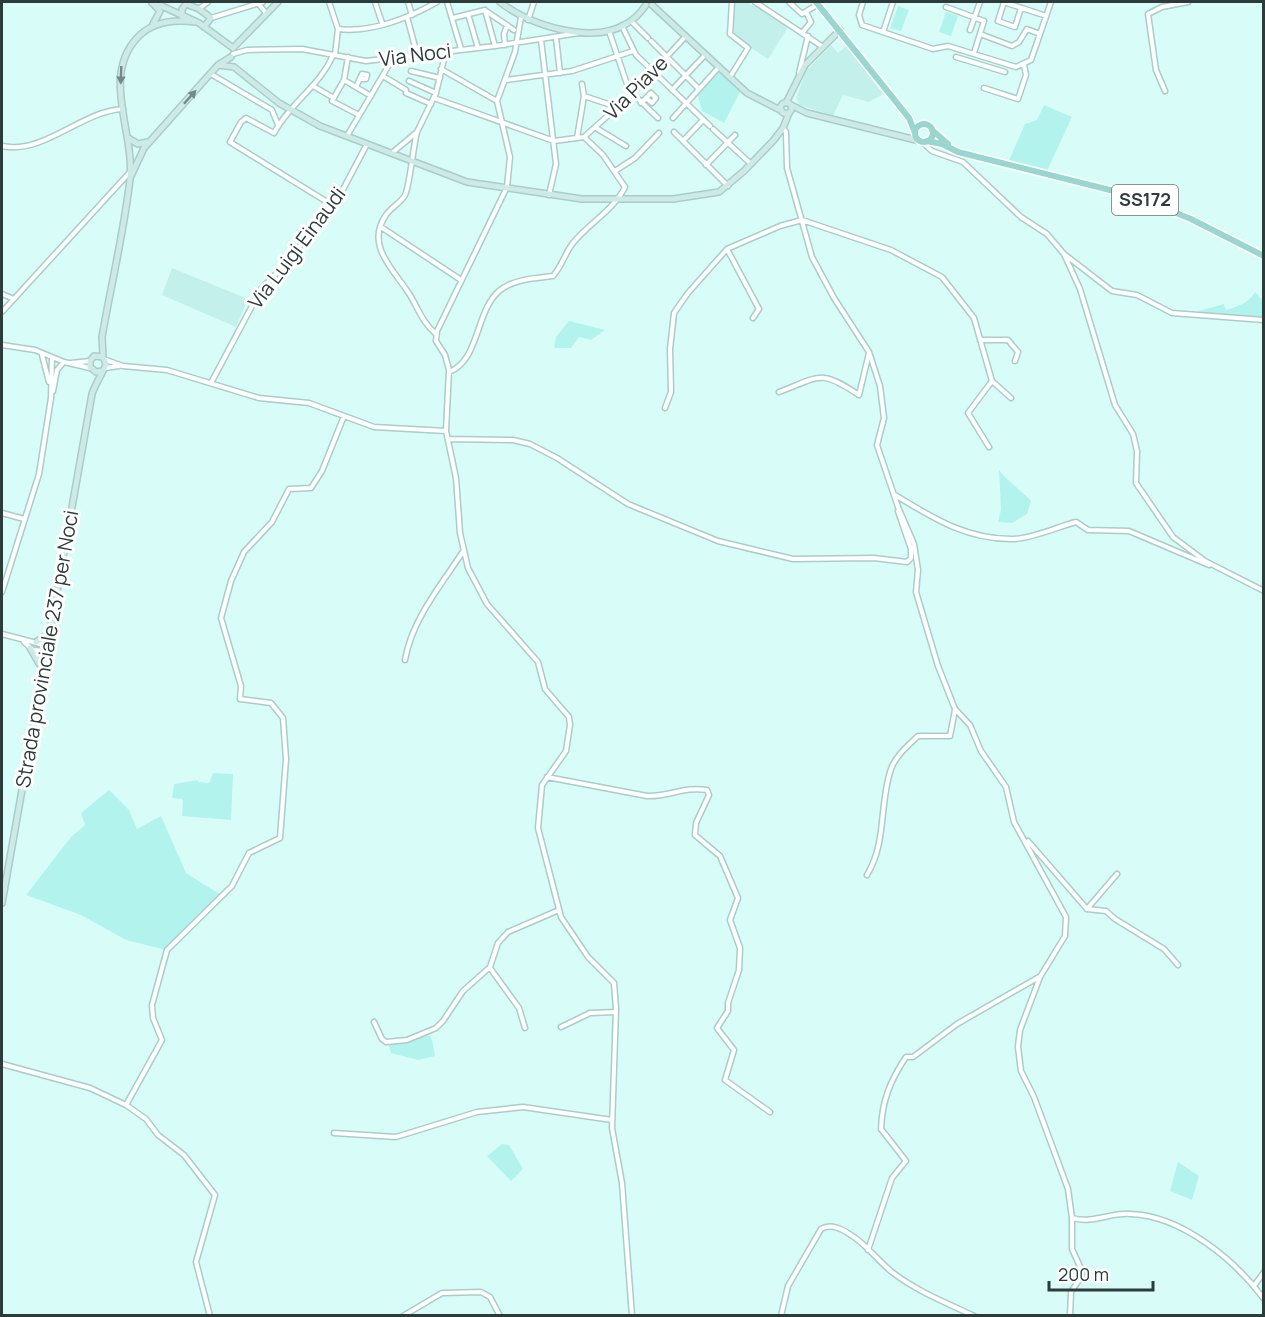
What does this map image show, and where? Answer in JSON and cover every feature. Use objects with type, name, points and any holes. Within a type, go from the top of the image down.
[{"type":"main road","points":[[152,2],[204,27],[232,53],[234,67]]},
{"type":"main road","points":[[102,338],[105,359],[92,358],[102,338],[130,174],[120,70],[129,46],[157,21],[160,11],[152,2]]},
{"type":"main road","points":[[130,174],[151,140],[278,2]]},
{"type":"main road","points":[[500,2],[528,20],[582,32],[609,30],[622,26],[631,21],[649,3],[729,78],[747,93],[765,102],[895,136],[928,139]]},
{"type":"main road","points":[[182,16],[185,3],[199,9],[211,18],[204,27]]},
{"type":"main road","points":[[817,3],[909,118],[913,131],[958,152]]},
{"type":"main road","points":[[150,27],[169,21],[196,22]]},
{"type":"main road","points":[[218,65],[234,67],[292,110],[320,126],[467,182],[549,195],[617,201],[690,198],[719,192],[751,165],[784,126],[786,109],[799,73],[840,30]]},
{"type":"main road","points":[[909,118],[928,125],[928,139]]},
{"type":"main road","points":[[895,136],[906,136],[922,124]]},
{"type":"main road","points":[[126,136],[138,144],[151,140]]},
{"type":"main road","name":"SS172","points":[[928,139],[958,152],[1134,196],[1191,219],[1263,256]]},
{"type":"main road","name":"Strada provinciale 237 per Noci","points":[[2,903],[92,394],[92,358]]},
{"type":"main road","name":"Strada provinciale 237 per Noci","points":[[92,394],[104,370],[105,359]]},
{"type":"main road","points":[[92,370],[104,370]]},
{"type":"main road","points":[[36,642],[50,632]]},
{"type":"main road","points":[[30,648],[43,672]]},
{"type":"street","points":[[199,9],[208,2]]},
{"type":"street","points":[[211,18],[263,2]]},
{"type":"street","points":[[329,2],[338,29],[334,55],[326,72],[274,133],[246,118],[241,122],[230,142],[333,205]]},
{"type":"street","points":[[375,2],[382,24]]},
{"type":"street","points":[[408,2],[417,54]]},
{"type":"street","points":[[338,29],[349,30],[382,24],[409,16],[437,2]]},
{"type":"street","points":[[447,2],[461,49]]},
{"type":"street","points":[[528,20],[534,2]]},
{"type":"street","points":[[729,78],[748,48],[730,34],[732,2]]},
{"type":"street","points":[[755,2],[823,47]]},
{"type":"street","points":[[789,2],[802,14],[817,3]]},
{"type":"street","points":[[863,2],[859,15],[862,25],[933,49],[948,46],[1017,67],[1031,60],[1051,2]]},
{"type":"street","points":[[883,32],[893,2]]},
{"type":"street","points":[[970,30],[980,2]]},
{"type":"street","points":[[1018,5],[1015,27],[998,21],[1004,2],[1018,5],[1046,16]]},
{"type":"street","points":[[1165,91],[1155,70],[1148,14],[1162,7],[1188,2]]},
{"type":"street","points":[[257,3],[267,13]]},
{"type":"street","points":[[946,7],[984,21],[974,53]]},
{"type":"street","points":[[453,18],[485,10],[514,30]]},
{"type":"street","points":[[485,10],[495,46]]},
{"type":"street","points":[[802,33],[811,22],[806,12]]},
{"type":"street","points":[[468,14],[478,48]]},
{"type":"street","points":[[521,17],[517,42],[497,101],[510,157],[507,187],[436,334],[436,341],[445,355],[449,372],[446,431],[456,478],[468,568],[488,604],[538,662],[543,672],[545,689],[569,717],[570,728],[566,751],[547,777],[539,801],[538,828],[559,910],[588,957],[614,983],[616,1012],[612,1120],[622,1183],[632,1316]]},
{"type":"street","points":[[631,21],[699,89]]},
{"type":"street","points":[[506,45],[504,34],[507,25]]},
{"type":"street","points":[[622,26],[633,51],[751,165]]},
{"type":"street","points":[[980,34],[1012,46],[1020,42],[1027,29],[1040,34]]},
{"type":"street","points":[[609,30],[617,58],[632,94],[658,118]]},
{"type":"street","name":"Via Noci","points":[[232,53],[302,49],[366,61],[506,45],[582,32]]},
{"type":"street","name":"Via Piave","points":[[584,137],[632,94],[686,36]]},
{"type":"street","points":[[799,73],[808,36]]},
{"type":"street","points":[[556,38],[560,73]]},
{"type":"street","points":[[541,40],[556,170],[549,195]]},
{"type":"street","points":[[436,334],[422,320],[411,296],[385,261],[379,242],[380,226],[387,213],[406,194],[410,159],[417,132],[436,93],[446,51]]},
{"type":"street","points":[[506,80],[560,73],[617,58],[633,51]]},
{"type":"street","points":[[672,90],[705,55]]},
{"type":"street","points":[[333,99],[344,80],[348,57]]},
{"type":"street","points":[[956,57],[1005,72]]},
{"type":"street","points":[[347,136],[393,58]]},
{"type":"street","points":[[992,68],[995,61]]},
{"type":"street","points":[[984,88],[1018,99],[1026,75],[1024,65]]},
{"type":"street","points":[[673,118],[719,68]]},
{"type":"street","points":[[441,69],[497,101]]},
{"type":"street","points":[[411,71],[440,78]]},
{"type":"street","points":[[211,74],[272,110],[278,126]]},
{"type":"street","points":[[383,76],[431,104]]},
{"type":"street","points":[[356,87],[360,79]]},
{"type":"street","points":[[344,80],[371,96]]},
{"type":"street","points":[[409,81],[436,93]]},
{"type":"street","points":[[577,138],[584,96],[582,84]]},
{"type":"street","points":[[313,86],[359,115]]},
{"type":"street","points":[[584,96],[617,107]]},
{"type":"street","points":[[434,98],[554,141],[584,137],[603,155],[625,187],[617,201],[574,242],[553,276],[517,282],[501,289],[481,319],[465,362],[459,368],[449,372]]},
{"type":"street","points":[[641,103],[646,98]]},
{"type":"street","points":[[2,146],[14,148],[46,139],[99,113],[123,109]]},
{"type":"street","points":[[683,141],[703,120]]},
{"type":"street","points":[[448,439],[513,440],[530,444],[557,458],[620,499],[666,521],[718,541],[793,559],[910,560],[911,549],[877,445],[884,418],[880,386],[869,351],[834,298],[812,257],[787,168],[784,126]]},
{"type":"street","points":[[596,128],[626,146]]},
{"type":"street","points":[[392,153],[417,132]]},
{"type":"street","points":[[674,132],[728,186]]},
{"type":"street","points":[[615,171],[635,158],[659,133]]},
{"type":"street","points":[[706,165],[735,135]]},
{"type":"street","points":[[928,139],[927,148],[963,162],[1029,223],[1047,234],[1064,254],[1112,291],[1137,295],[1172,313],[1263,321]]},
{"type":"street","points":[[928,139],[938,152]]},
{"type":"street","name":"Via Luigi Einaudi","points":[[211,383],[261,289],[284,266],[333,205],[367,144]]},
{"type":"street","points":[[2,312],[130,174]]},
{"type":"street","points":[[665,408],[671,392],[670,349],[674,314],[688,293],[727,249],[780,226],[802,222],[891,250],[942,277],[974,318],[992,381],[1011,398]]},
{"type":"street","points":[[380,226],[461,280]]},
{"type":"street","points":[[727,249],[759,309],[759,313],[753,318]]},
{"type":"street","points":[[1064,254],[1080,288],[1115,405],[1133,434],[1137,451],[1136,483],[1173,537],[1226,572]]},
{"type":"street","points":[[2,294],[14,299]]},
{"type":"street","points":[[980,340],[1008,340],[1018,352],[1015,360]]},
{"type":"street","points":[[2,345],[35,350],[64,363],[92,370]]},
{"type":"street","points":[[779,392],[819,376],[833,378],[859,395],[869,351]]},
{"type":"street","points":[[42,355],[51,398]]},
{"type":"street","points":[[51,398],[52,358]]},
{"type":"street","points":[[2,592],[39,474],[57,370],[64,363],[92,358]]},
{"type":"street","points":[[105,359],[123,366],[167,370],[259,398],[309,403],[374,427],[446,431]]},
{"type":"street","points":[[104,370],[123,366]]},
{"type":"street","points":[[989,447],[968,413],[992,381]]},
{"type":"street","points":[[126,1105],[162,1040],[153,1018],[152,1005],[167,950],[232,886],[249,854],[280,838],[286,759],[282,718],[271,703],[240,699],[241,686],[221,618],[222,610],[231,581],[244,552],[272,522],[288,489],[293,487],[307,491],[311,488],[322,471],[344,416]]},
{"type":"street","points":[[895,495],[948,526],[972,535],[1016,539],[1076,522],[1088,530],[1129,531],[1226,572],[1263,591]]},
{"type":"street","points":[[898,507],[914,544],[917,562],[916,592],[938,666],[955,709],[970,725],[981,751],[1006,787],[1010,811],[1066,917],[1065,936],[1040,977],[1020,1030],[1018,1047],[1021,1071],[1065,1176],[1072,1218],[1072,1249],[1082,1271],[1081,1278],[1071,1292],[1070,1316]]},
{"type":"street","points":[[2,513],[24,519]]},
{"type":"street","points":[[405,660],[412,635],[464,549]]},
{"type":"street","points":[[2,634],[36,642],[47,649]]},
{"type":"street","points":[[24,641],[30,648],[47,649]]},
{"type":"street","points":[[867,875],[874,863],[891,770],[899,754],[918,736],[950,736],[955,709]]},
{"type":"street","points":[[547,777],[647,796],[663,797],[691,788],[707,790],[710,795],[696,823],[695,835],[720,856],[738,898],[730,920],[740,948],[739,970],[728,1003],[728,1011],[717,1028],[734,1050],[725,1080],[771,1112]]},
{"type":"street","points":[[1020,832],[1087,909],[1106,911],[1164,949],[1178,965]]},
{"type":"street","points":[[1087,909],[1117,874]]},
{"type":"street","points":[[375,1022],[382,1039],[386,1042],[401,1041],[421,1035],[443,1021],[463,991],[490,967],[498,943],[508,932],[559,910]]},
{"type":"street","points":[[490,967],[519,1008],[525,1028]]},
{"type":"street","points":[[868,1250],[892,1178],[906,1161],[881,1129],[882,1106],[891,1078],[906,1057],[913,1057],[948,1030],[1040,977]]},
{"type":"street","points":[[561,1027],[590,1013],[616,1012]]},
{"type":"street","points":[[2,1064],[90,1088],[126,1105],[146,1119],[158,1135],[184,1155],[215,1195],[196,1262],[210,1316]]},
{"type":"street","points":[[334,1133],[396,1137],[477,1112],[523,1107],[612,1120]]},
{"type":"street","points":[[1072,1218],[1092,1220],[1128,1213],[1158,1218],[1230,1260],[1263,1299]]},
{"type":"street","points":[[781,1316],[788,1286],[821,1229],[833,1226],[853,1236],[895,1274],[925,1294],[974,1316]]},
{"type":"street","points":[[1254,1286],[1263,1272]]},
{"type":"street","points":[[403,1316],[442,1293],[481,1292],[490,1297],[500,1316]]},
{"type":"shaded area","points":[[734,2],[747,2],[789,26],[768,59],[734,37]]},
{"type":"shaded area","points":[[898,6],[909,10],[901,31],[890,28]]},
{"type":"shaded area","points":[[946,12],[958,16],[951,36],[939,32]]},
{"type":"shaded area","points":[[831,45],[838,53],[846,46],[883,94],[869,102],[843,95],[833,116],[800,105],[796,98],[806,71]]},
{"type":"shaded area","points":[[718,72],[741,90],[724,123],[702,111],[697,93]]},
{"type":"shaded area","points":[[1044,105],[1072,117],[1046,173],[1008,163],[1025,124],[1037,120]]},
{"type":"shaded area","points":[[172,268],[248,299],[236,327],[162,295]]},
{"type":"shaded area","points":[[1255,292],[1263,301],[1263,319],[1198,315],[1199,311],[1224,304],[1226,310],[1234,307],[1247,301]]},
{"type":"shaded area","points":[[569,321],[605,330],[591,340],[579,337],[571,348],[554,348],[556,337]]},
{"type":"shaded area","points":[[999,470],[1031,501],[1027,514],[1012,523],[998,522],[1001,510]]},
{"type":"shaded area","points":[[213,773],[233,774],[231,820],[182,816],[183,799],[172,798],[174,784],[198,780],[198,782],[209,783]]},
{"type":"shaded area","points":[[109,790],[129,810],[137,829],[161,816],[186,873],[221,895],[191,922],[166,950],[126,940],[81,915],[26,895],[71,837],[85,825],[81,813]]},
{"type":"shaded area","points":[[427,1031],[432,1040],[435,1056],[418,1060],[391,1053],[387,1040],[414,1036]]},
{"type":"shaded area","points":[[502,1144],[509,1145],[523,1169],[511,1181],[487,1156]]},
{"type":"shaded area","points":[[1178,1162],[1199,1176],[1192,1200],[1170,1191]]}]
